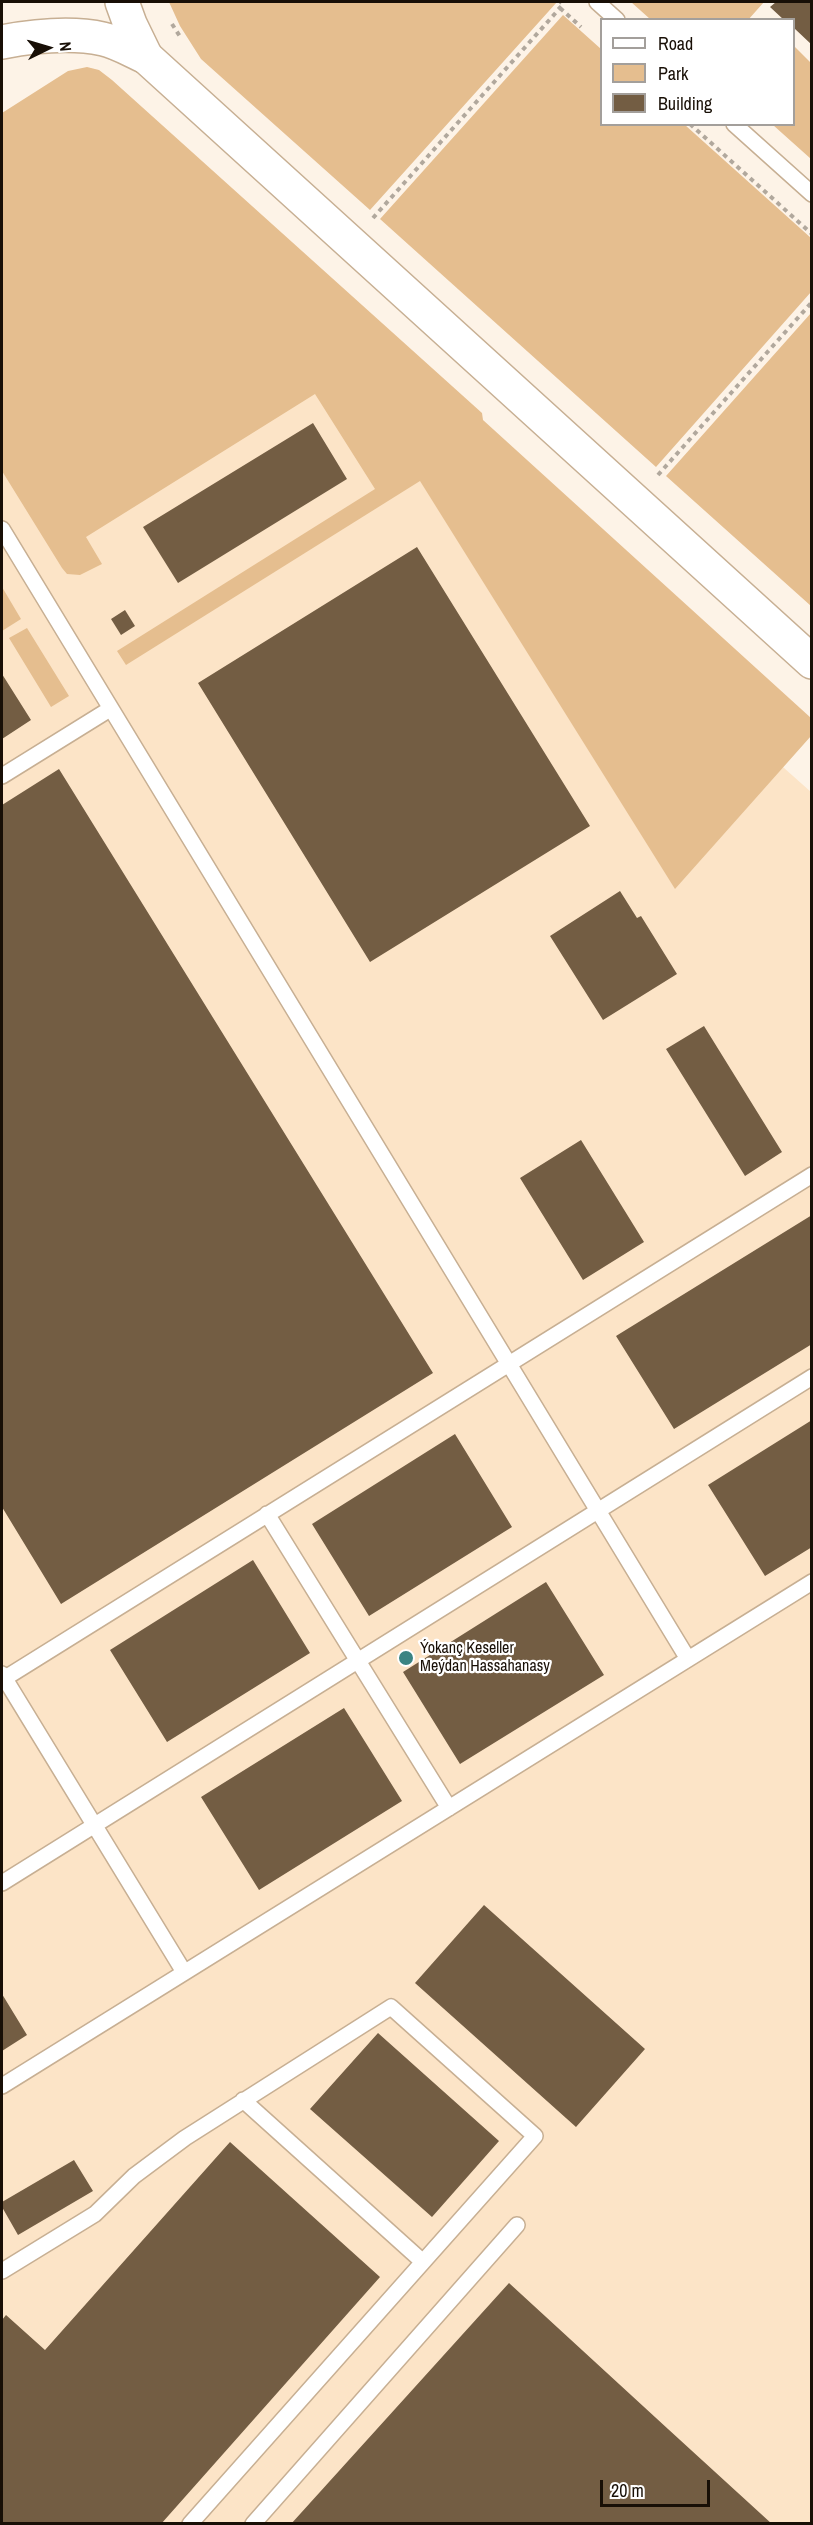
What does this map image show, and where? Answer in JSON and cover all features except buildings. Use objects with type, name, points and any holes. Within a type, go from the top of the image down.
[{"type":"street","points":[[122,2],[146,57]]},
{"type":"street","points":[[2,42],[59,36],[104,39],[146,57],[812,662]]},
{"type":"lane","points":[[597,2],[615,18]]},
{"type":"lane","points":[[736,126],[812,194]]},
{"type":"lane","points":[[2,529],[688,1659]]},
{"type":"lane","points":[[2,776],[110,709]]},
{"type":"lane","points":[[184,1972],[2,1677],[812,1175]]},
{"type":"lane","points":[[2,1882],[812,1377]]},
{"type":"lane","points":[[267,1514],[449,1808]]},
{"type":"lane","points":[[2,2086],[812,1582]]},
{"type":"lane","points":[[2,2271],[95,2214],[143,2169],[185,2138],[391,2007],[535,2136],[190,2523]]},
{"type":"lane","points":[[243,2100],[423,2262]]},
{"type":"lane","points":[[253,2523],[517,2225]]},
{"type":"path","points":[[370,221],[560,8],[557,5],[560,2]]},
{"type":"path","points":[[692,126],[812,234]]},
{"type":"path","points":[[655,478],[812,303]]},
{"type":"shaded area","name":"Ýokanç Keseller Meýdan Hassahanasy","points":[[73,135],[811,792],[812,2523],[2,2524],[2,180]]},
{"type":"green space","points":[[169,2],[557,2],[370,210],[201,59],[180,26]]},
{"type":"green space","points":[[631,2],[764,2],[750,18],[649,18]]},
{"type":"green space","points":[[563,15],[600,48],[600,126],[686,126],[811,238],[811,292],[656,467],[380,219]]},
{"type":"green space","points":[[795,47],[811,63],[811,159],[774,126],[795,126]]},
{"type":"green space","points":[[87,67],[99,70],[112,80],[482,413],[483,420],[811,718],[811,736],[675,889],[420,481],[126,665],[117,651],[375,489],[315,394],[86,537],[102,564],[80,575],[67,574],[62,568],[2,471],[2,113],[68,71]]},
{"type":"green space","points":[[811,313],[811,606],[666,476]]},
{"type":"green space","points":[[2,587],[21,619],[2,631]]},
{"type":"green space","points":[[27,628],[69,696],[51,707],[9,638]]},
{"type":"place","name":"Ýokanç Keseller Meýdan Hassahanasy","points":[[406,1658]]}]
